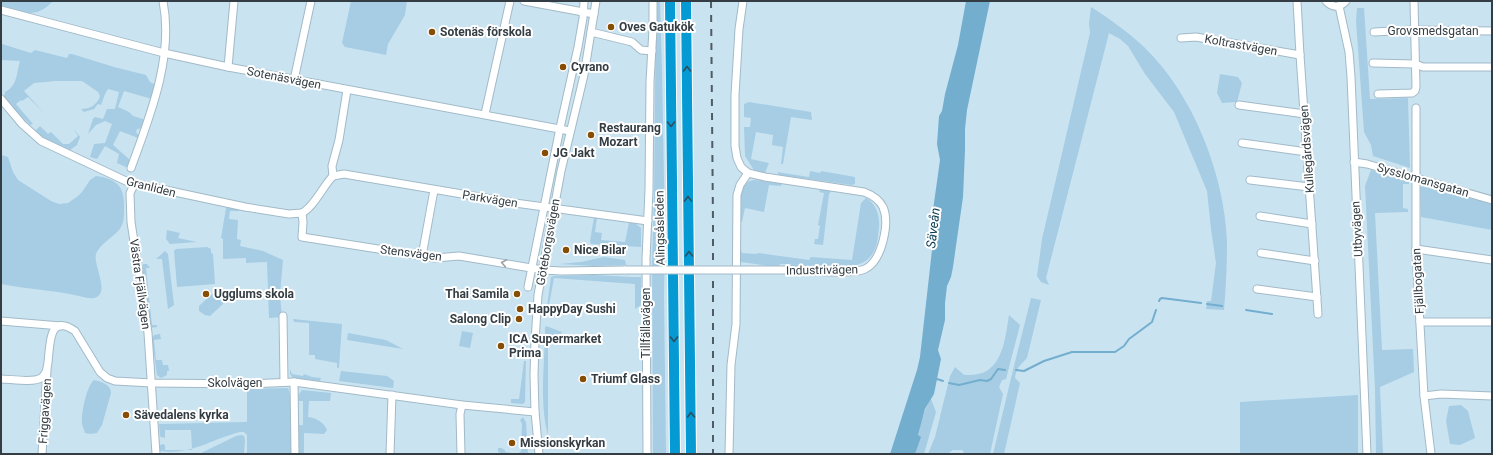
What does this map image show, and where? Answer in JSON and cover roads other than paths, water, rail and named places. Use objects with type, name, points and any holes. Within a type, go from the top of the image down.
[{"type":"highway","name":"Alingsåsleden","points":[[670,1],[675,454]]},
{"type":"highway","points":[[686,1],[691,454]]},
{"type":"street","points":[[131,168],[156,93],[164,53],[165,29],[163,1]]},
{"type":"street","points":[[228,67],[234,1]]},
{"type":"street","points":[[294,80],[311,1]]},
{"type":"street","points":[[485,114],[510,1]]},
{"type":"street","points":[[524,1],[594,14]]},
{"type":"street","name":"Göteborgsvägen","points":[[528,287],[578,47],[584,1]]},
{"type":"street","name":"Göteborgsvägen","points":[[539,454],[535,412],[534,375],[536,321],[554,208],[570,131],[584,75],[596,1]]},
{"type":"street","name":"Tillfällavägen","points":[[647,454],[646,294],[653,1]]},
{"type":"street","points":[[729,454],[731,366],[736,324],[737,194],[748,173],[741,167],[737,158],[736,146],[738,36],[743,1]]},
{"type":"street","name":"Kullegårdsvägen","points":[[1297,1],[1318,314]]},
{"type":"street","points":[[1326,1],[1331,5],[1339,6],[1346,1]]},
{"type":"street","points":[[1378,94],[1412,93],[1416,87],[1413,30],[1414,1]]},
{"type":"street","name":"Utbyvägen","points":[[1339,6],[1351,71],[1368,454]]},
{"type":"street","name":"Sotenäsvägen","points":[[1,10],[164,53],[228,67],[570,131]]},
{"type":"street","name":"Grovsmedsgatan","points":[[1374,32],[1413,30],[1492,31]]},
{"type":"street","points":[[591,32],[632,42],[641,50],[652,51]]},
{"type":"street","name":"Koltrastvägen","points":[[1181,38],[1196,37],[1300,55]]},
{"type":"street","points":[[1373,63],[1415,64],[1423,67],[1492,67]]},
{"type":"street","points":[[302,213],[306,212],[333,176],[332,166],[339,140],[347,90]]},
{"type":"street","name":"Granliden","points":[[1,99],[22,124],[41,141],[134,184],[289,214],[302,213]]},
{"type":"street","points":[[1239,105],[1305,114]]},
{"type":"street","name":"Fjällbogatan","points":[[1416,108],[1416,249],[1424,396],[1431,454]]},
{"type":"street","points":[[1242,143],[1307,152]]},
{"type":"street","name":"Sysslomansgatan","points":[[1354,162],[1367,164],[1492,200]]},
{"type":"street","name":"Industrivägen","points":[[543,270],[854,271],[866,268],[875,259],[881,246],[885,224],[883,208],[875,198],[864,192],[748,173]]},
{"type":"street","name":"Parkvägen","points":[[333,176],[344,174],[434,190],[648,221]]},
{"type":"street","points":[[1250,180],[1309,187]]},
{"type":"street","name":"Västra Fjällvägen","points":[[134,184],[130,193],[131,222],[148,334],[156,454]]},
{"type":"street","points":[[422,256],[434,190]]},
{"type":"street","name":"Stensvägen","points":[[302,213],[302,237],[422,256],[440,258],[459,256],[543,270]]},
{"type":"street","points":[[1260,216],[1312,224]]},
{"type":"street","points":[[1416,249],[1492,260]]},
{"type":"street","points":[[1261,253],[1315,261]]},
{"type":"street","points":[[1257,289],[1317,297]]},
{"type":"street","points":[[283,316],[284,382]]},
{"type":"street","points":[[1,321],[62,326]]},
{"type":"street","points":[[1420,322],[1492,322]]},
{"type":"street","points":[[1,379],[37,380],[44,375],[48,368],[50,335],[55,329],[62,326]]},
{"type":"street","name":"Skolvägen","points":[[62,326],[75,330],[97,369],[107,378],[122,382],[152,384],[249,384],[294,382],[462,405],[535,412]]},
{"type":"street","name":"Friggavägen","points":[[42,454],[48,368]]},
{"type":"street","points":[[294,382],[295,454]]},
{"type":"street","points":[[1424,396],[1441,394],[1492,396]]},
{"type":"street","points":[[390,454],[392,396]]},
{"type":"street","points":[[461,454],[460,414],[462,405]]},
{"type":"water","name":"Säveån","points":[[966,1],[990,1],[967,110],[963,197],[953,267],[947,286],[945,320],[938,350],[941,359],[934,394],[925,409],[918,435],[921,437],[915,454],[890,454],[920,357],[932,250],[933,210],[940,160],[937,144],[939,116],[942,111],[958,45]]},
{"type":"waterway","points":[[1159,301],[1162,298],[1201,303]]},
{"type":"waterway","points":[[1207,304],[1222,306]]},
{"type":"waterway","points":[[1016,370],[1024,371],[1044,361],[1072,352],[1115,352],[1124,346],[1129,339],[1152,322],[1156,310]]},
{"type":"waterway","points":[[1246,310],[1272,314]]},
{"type":"waterway","points":[[949,383],[959,385],[980,380],[987,381],[991,379],[998,369],[1005,370]]},
{"type":"waterway","points":[[934,378],[943,381]]},
{"type":"railway","points":[[711,1],[713,454]]},
{"type":"place","name":"Oves Gatukök","points":[[611,27]]},
{"type":"place","name":"Sotenäs förskola","points":[[432,32]]},
{"type":"place","name":"Cyrano","points":[[563,67]]},
{"type":"place","name":"Restaurang Mozart","points":[[591,135]]},
{"type":"place","name":"JG Jakt","points":[[545,153]]},
{"type":"place","name":"Nice Bilar","points":[[566,250]]},
{"type":"place","name":"Ugglums skola","points":[[206,294]]},
{"type":"place","name":"Thai Samila","points":[[517,294]]},
{"type":"place","name":"HappyDay Sushi","points":[[520,309]]},
{"type":"place","name":"Salong Clip","points":[[519,319]]},
{"type":"place","name":"ICA Supermarket Prima","points":[[501,346]]},
{"type":"place","name":"Triumf Glass","points":[[583,379]]},
{"type":"place","name":"Sävedalens kyrka","points":[[126,415]]},
{"type":"place","name":"Missionskyrkan","points":[[512,443]]}]
